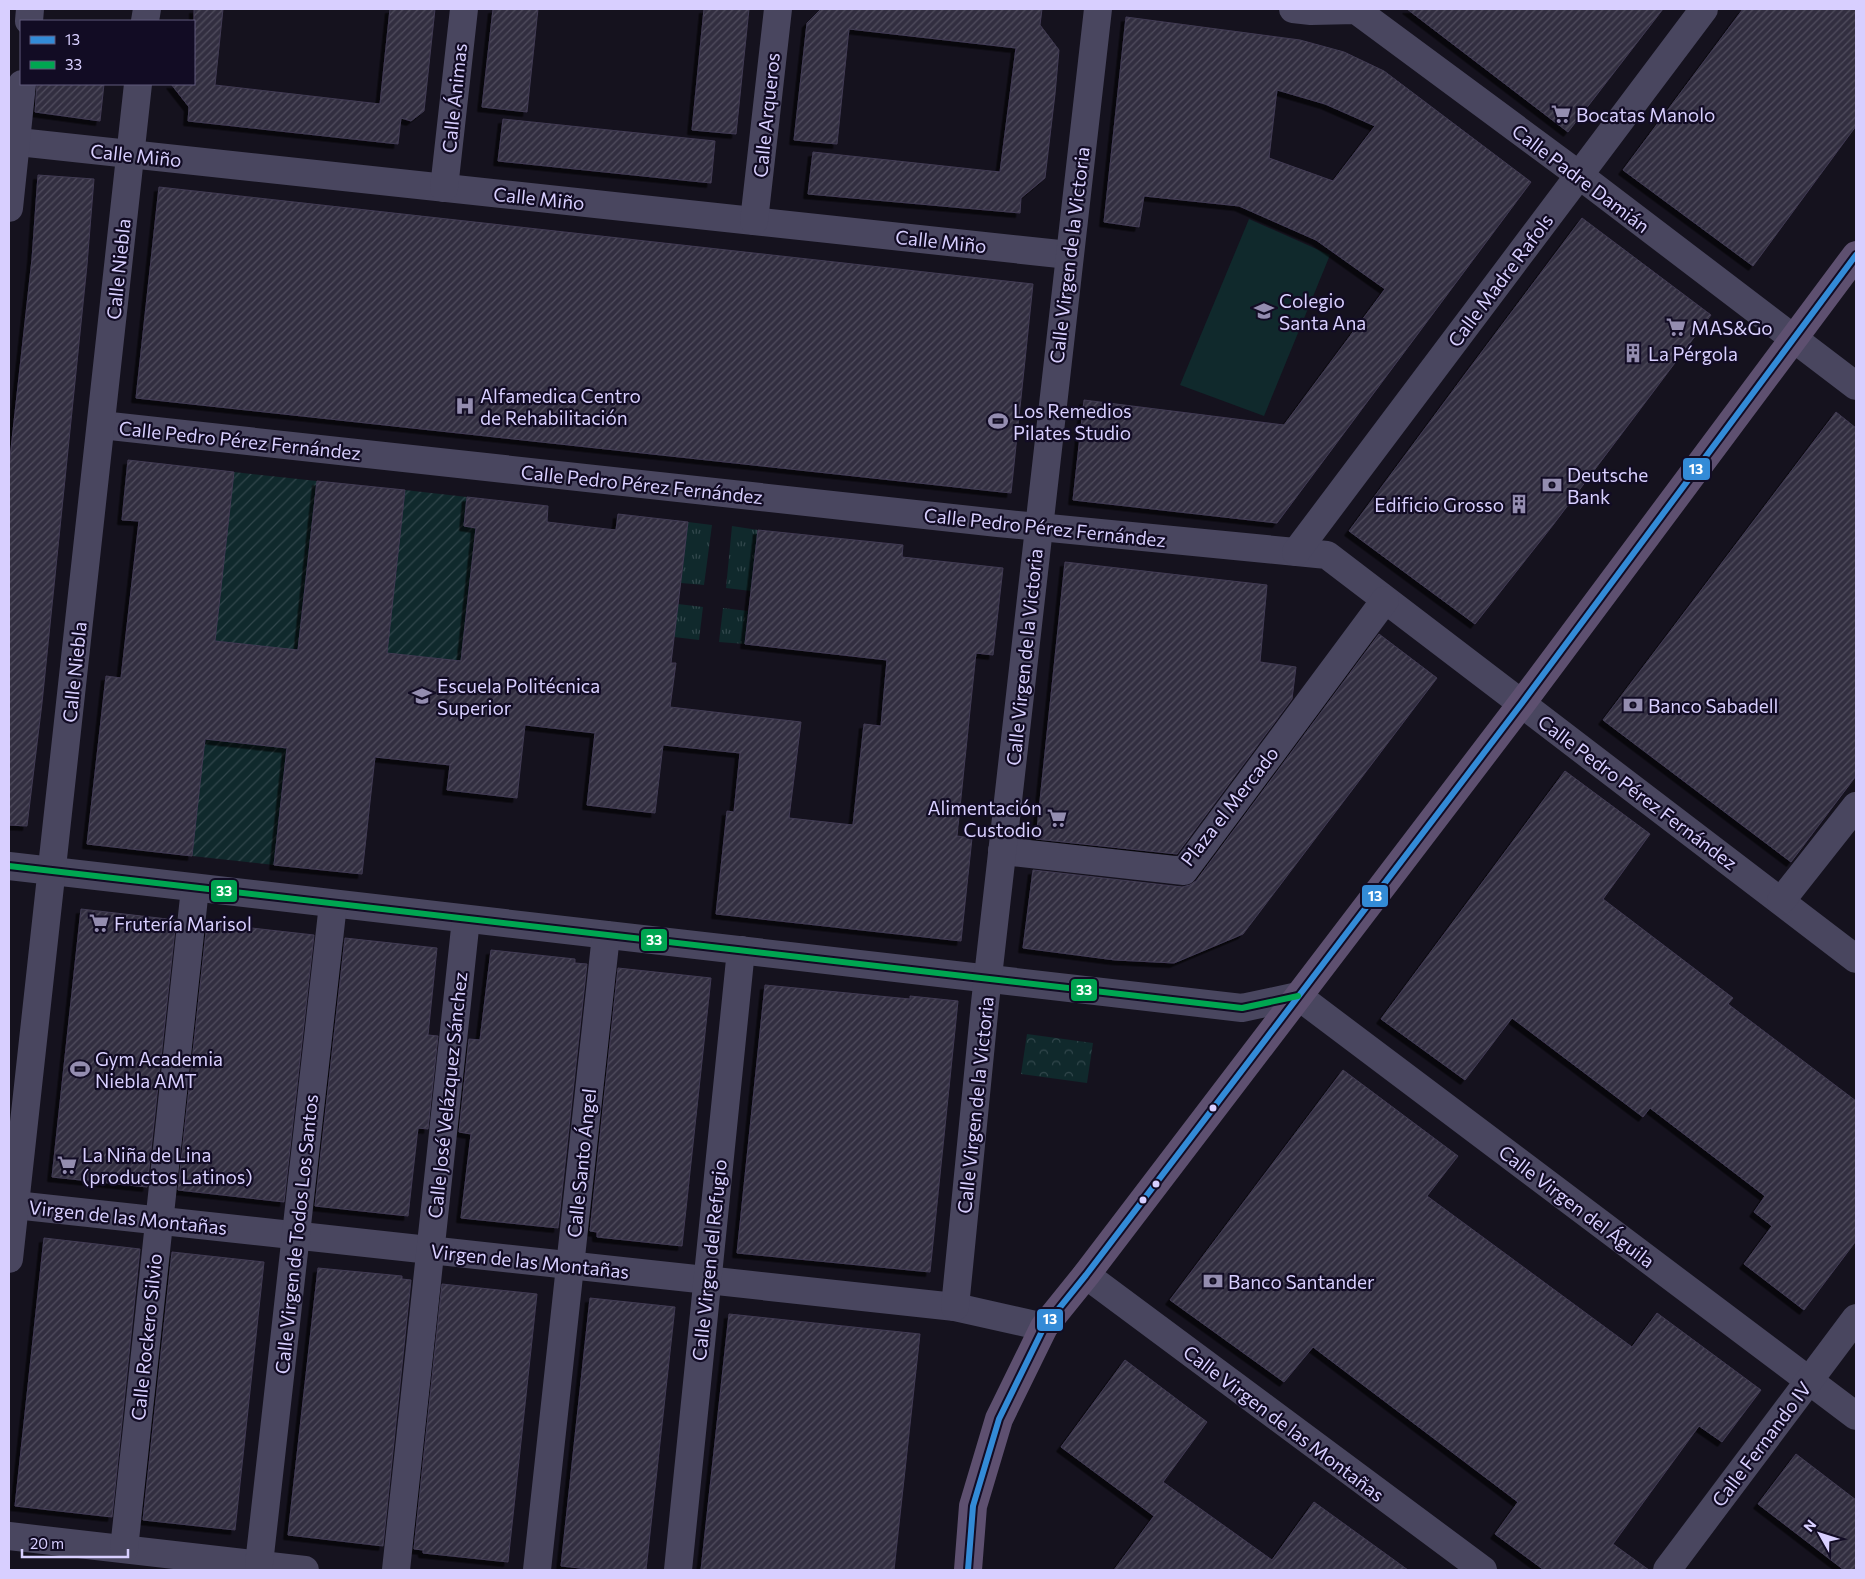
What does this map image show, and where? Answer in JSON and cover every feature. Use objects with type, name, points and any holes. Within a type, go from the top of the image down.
[{"type":"main road","points":[[968,1570],[973,1506],[999,1419],[1044,1327],[1086,1275],[1522,703],[1856,255]]},
{"type":"street","name":"Calle Ánimas","points":[[444,188],[464,9]]},
{"type":"street","name":"Calle Arqueros","points":[[754,221],[778,9]]},
{"type":"street","name":"Calle Virgen de la Victoria","points":[[955,1307],[988,978],[1068,255],[1098,9]]},
{"type":"street","name":"Calle Madre Rafols","points":[[1296,552],[1704,9]]},
{"type":"street","name":"Calle Padre Damián","points":[[1305,10],[1356,10],[1579,175],[1856,386]]},
{"type":"street","points":[[9,208],[12,142],[22,85]]},
{"type":"street","name":"Calle Niebla","points":[[9,1259],[138,85]]},
{"type":"street","name":"Calle Miño","points":[[12,142],[1068,255]]},
{"type":"street","name":"Calle Pedro Pérez Fernández","points":[[101,424],[1039,527],[1327,555],[1856,959]]},
{"type":"street","name":"Plaza el Mercado","points":[[1002,851],[1184,871],[1385,600]]},
{"type":"street","points":[[1781,901],[1856,806]]},
{"type":"street","points":[[9,866],[1242,1008],[1298,996]]},
{"type":"street","name":"Calle Rockero Silvio","points":[[124,1548],[195,888]]},
{"type":"street","name":"Calle Virgen de Todos Los Santos","points":[[259,1564],[333,904]]},
{"type":"street","name":"Calle José Velázquez Sánchez","points":[[396,1570],[466,919]]},
{"type":"street","name":"Calle Santo Ángel","points":[[537,1570],[606,935]]},
{"type":"street","name":"Calle Virgen del Refugio","points":[[678,1570],[740,950]]},
{"type":"street","name":"Calle Virgen del Águila","points":[[1298,996],[1856,1416]]},
{"type":"street","name":"Virgen de las Montañas","points":[[15,1205],[955,1307],[1044,1327]]},
{"type":"street","name":"Calle Virgen de las Montañas","points":[[1086,1275],[1483,1570]]},
{"type":"street","name":"Calle Fernando IV","points":[[1666,1570],[1856,1318]]},
{"type":"street","points":[[9,1536],[305,1570]]},
{"type":"green space","points":[[1249,219],[1330,255],[1264,416],[1180,385]]},
{"type":"green space","points":[[234,472],[317,481],[298,650],[215,641]]},
{"type":"green space","points":[[405,490],[467,497],[464,526],[476,528],[461,661],[387,653]]},
{"type":"green space","points":[[688,522],[712,525],[704,585],[681,583]]},
{"type":"green space","points":[[732,526],[758,530],[751,591],[726,588]]},
{"type":"green space","points":[[678,604],[703,607],[699,640],[674,637]]},
{"type":"green space","points":[[723,608],[748,611],[745,644],[719,642]]},
{"type":"green space","points":[[205,739],[287,748],[274,865],[192,856]]},
{"type":"green space","points":[[1027,1034],[1093,1043],[1087,1083],[1021,1074]]},
{"type":"building","points":[[194,9],[223,9],[215,85],[380,104],[390,9],[435,9],[424,111],[411,121],[401,118],[398,144],[188,121],[189,107],[172,85],[195,85]]},
{"type":"building","points":[[493,9],[538,9],[527,112],[482,107]]},
{"type":"building","points":[[704,9],[749,9],[736,134],[692,130]]},
{"type":"building","points":[[821,9],[1042,9],[1040,25],[1059,50],[1055,94],[1045,178],[1021,198],[1020,213],[808,194],[813,152],[1000,172],[1016,48],[849,29],[837,144],[794,140],[807,23]]},
{"type":"building","points":[[1407,9],[1663,9],[1568,132]]},
{"type":"building","points":[[1743,9],[1856,9],[1856,126],[1753,266],[1623,170]]},
{"type":"building","name":"Colegio Santa Ana","points":[[1126,17],[1300,40],[1344,52],[1384,71],[1531,182],[1277,523],[1073,500],[1084,400],[1284,425],[1385,289],[1316,240],[1239,206],[1144,196],[1139,227],[1104,222]],"holes":[[[1277,90],[1325,104],[1375,126],[1333,181],[1269,158]]]},
{"type":"building","points":[[37,85],[104,85],[100,121],[35,112]]},
{"type":"building","points":[[503,119],[715,141],[711,183],[498,161]]},
{"type":"building","points":[[38,175],[94,179],[87,265],[42,703],[27,826],[9,825],[9,467],[32,259]]},
{"type":"building","points":[[159,187],[1033,284],[1011,493],[136,398]]},
{"type":"building","points":[[1582,218],[1711,315],[1553,525],[1475,624],[1349,531]]},
{"type":"building","points":[[1836,412],[1856,428],[1856,776],[1791,862],[1603,720]]},
{"type":"building","name":"Escuela Politécnica Superior","points":[[128,460],[234,472],[215,641],[298,650],[317,481],[405,490],[387,653],[461,661],[476,528],[464,526],[467,497],[548,506],[547,522],[616,530],[618,514],[688,522],[671,663],[676,663],[670,707],[801,722],[789,818],[853,825],[864,724],[881,726],[887,660],[745,644],[758,530],[903,545],[902,557],[1003,568],[993,655],[976,653],[957,836],[972,838],[961,941],[716,914],[727,811],[734,812],[740,753],[663,745],[655,813],[587,805],[595,733],[525,725],[517,798],[447,790],[450,765],[375,757],[362,874],[274,865],[287,748],[205,739],[192,856],[87,844],[106,676],[121,678],[139,521],[122,520]]},
{"type":"building","points":[[1065,562],[1267,585],[1260,662],[1296,667],[1292,699],[1177,854],[1036,839]]},
{"type":"building","points":[[1379,634],[1437,678],[1243,934],[1174,963],[1115,960],[1023,948],[1033,870],[1182,887],[1196,881]]},
{"type":"building","points":[[1565,771],[1650,834],[1603,899],[1733,998],[1728,1004],[1856,1101],[1856,1241],[1804,1310],[1744,1264],[1772,1226],[1754,1212],[1765,1196],[1650,1108],[1643,1117],[1512,1018],[1465,1080],[1381,1019]]},
{"type":"building","points":[[81,909],[176,920],[147,1187],[52,1177]]},
{"type":"building","points":[[207,923],[314,935],[284,1202],[178,1190]]},
{"type":"building","points":[[345,938],[437,948],[428,1035],[438,1036],[428,1129],[418,1128],[408,1216],[315,1206]]},
{"type":"building","points":[[491,950],[575,959],[575,963],[587,964],[558,1228],[461,1218],[471,1134],[459,1132],[469,1039],[480,1040]]},
{"type":"building","points":[[618,968],[711,978],[682,1246],[597,1237],[597,1232],[590,1231]]},
{"type":"building","points":[[765,985],[910,999],[910,996],[958,1001],[930,1272],[737,1253]]},
{"type":"building","points":[[1343,1070],[1458,1156],[1427,1196],[1632,1347],[1657,1313],[1761,1390],[1722,1442],[1699,1426],[1613,1544],[1649,1570],[1544,1570],[1495,1534],[1518,1502],[1313,1347],[1284,1382],[1170,1300]]},
{"type":"building","points":[[44,1238],[140,1249],[112,1517],[15,1506]]},
{"type":"building","points":[[172,1252],[264,1262],[235,1530],[143,1520]]},
{"type":"building","points":[[318,1268],[402,1276],[402,1279],[411,1280],[383,1546],[288,1535]]},
{"type":"building","points":[[442,1284],[537,1294],[508,1562],[423,1553],[423,1550],[414,1549]]},
{"type":"building","points":[[590,1298],[675,1307],[646,1570],[598,1570],[561,1566]]},
{"type":"building","points":[[729,1314],[920,1334],[894,1570],[701,1570]]},
{"type":"building","points":[[1125,1360],[1207,1422],[1163,1482],[1272,1560],[1314,1502],[1408,1570],[1114,1570],[1154,1516],[1061,1447]]},
{"type":"building","points":[[1796,1454],[1856,1500],[1856,1570],[1844,1570],[1758,1504]]},
{"type":"transit line","name":"13","points":[[968,1570],[973,1506],[999,1419],[1044,1327],[1086,1275],[1522,703],[1856,255]]},
{"type":"transit line","name":"33","points":[[9,866],[1242,1008],[1298,996]]},
{"type":"place","name":"Bocatas Manolo","points":[[1561,114]]},
{"type":"place","name":"Colegio Santa Ana","points":[[1264,311]]},
{"type":"place","name":"MAS&Go","points":[[1676,327]]},
{"type":"place","name":"La Pérgola","points":[[1633,353]]},
{"type":"place","name":"Alfamedica Centro de Rehabilitación","points":[[465,406]]},
{"type":"place","name":"Los Remedios Pilates Studio","points":[[998,421]]},
{"type":"place","name":"Deutsche Bank","points":[[1552,485]]},
{"type":"place","name":"Edificio Grosso","points":[[1519,504]]},
{"type":"place","name":"Escuela Politécnica Superior","points":[[422,696]]},
{"type":"place","name":"Banco Sabadell","points":[[1633,705]]},
{"type":"place","name":"Alimentación Custodio","points":[[1057,818]]},
{"type":"place","name":"Frutería Marisol","points":[[99,923]]},
{"type":"place","name":"Gym Academia Niebla AMT","points":[[80,1069]]},
{"type":"place","name":"La Niña de Lina (productos Latinos)","points":[[67,1165]]},
{"type":"place","name":"Banco Santander","points":[[1213,1281]]}]
